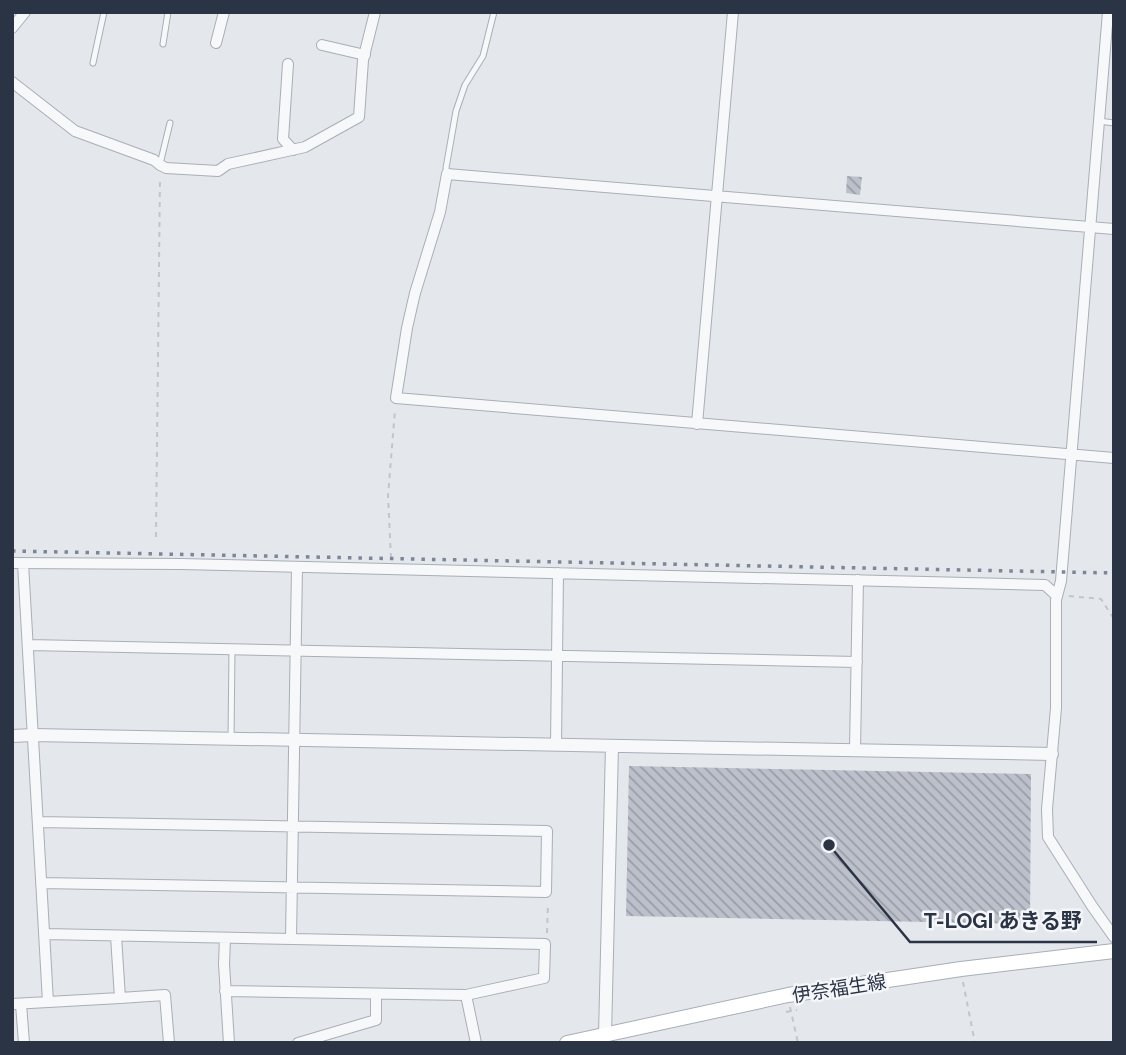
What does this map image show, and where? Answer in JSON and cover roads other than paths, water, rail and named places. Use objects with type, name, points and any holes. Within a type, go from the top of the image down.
[{"type":"main road","name":"伊奈福生線","points":[[567,1043],[788,995],[961,969],[1114,951]]},
{"type":"street","points":[[216,43],[224,12]]},
{"type":"street","points":[[12,82],[75,131],[154,160],[166,168],[218,171],[228,164],[305,147],[359,117],[365,55],[375,12]]},
{"type":"street","points":[[697,424],[733,12]]},
{"type":"street","points":[[1108,12],[1061,581],[1056,595],[1056,708],[1047,809],[1048,837],[1114,937]]},
{"type":"street","points":[[12,28],[23,13]]},
{"type":"street","points":[[322,45],[365,55]]},
{"type":"street","points":[[288,64],[283,139],[293,150]]},
{"type":"street","points":[[1114,229],[447,174],[440,212],[407,328],[396,398],[1114,458]]},
{"type":"street","points":[[48,1002],[28,645],[18,563],[1045,585],[1056,595]]},
{"type":"street","points":[[291,939],[297,567]]},
{"type":"street","points":[[556,745],[558,573]]},
{"type":"street","points":[[855,750],[858,580]]},
{"type":"street","points":[[28,645],[857,662]]},
{"type":"street","points":[[12,736],[1052,754]]},
{"type":"street","points":[[605,1035],[612,746]]},
{"type":"street","points":[[38,822],[547,831],[546,892],[41,883]]},
{"type":"street","points":[[44,934],[545,944],[544,978],[466,995],[225,991]]},
{"type":"street","points":[[116,936],[120,998]]},
{"type":"street","points":[[225,938],[229,1043]]},
{"type":"street","points":[[298,1043],[376,1020],[376,994]]},
{"type":"street","points":[[24,1043],[17,1004],[165,995],[169,1043]]},
{"type":"street","points":[[466,995],[477,1043]]},
{"type":"lane","points":[[93,63],[104,12]]},
{"type":"lane","points":[[163,44],[168,12]]},
{"type":"lane","points":[[447,174],[456,111],[465,85],[482,56],[494,12]]},
{"type":"lane","points":[[1099,121],[1114,123]]},
{"type":"lane","points":[[160,165],[170,123]]},
{"type":"lane","points":[[231,739],[232,649]]},
{"type":"railway","points":[[12,551],[1114,573]]},
{"type":"place","name":"T-LOGI あきる野","points":[[829,845]]}]
